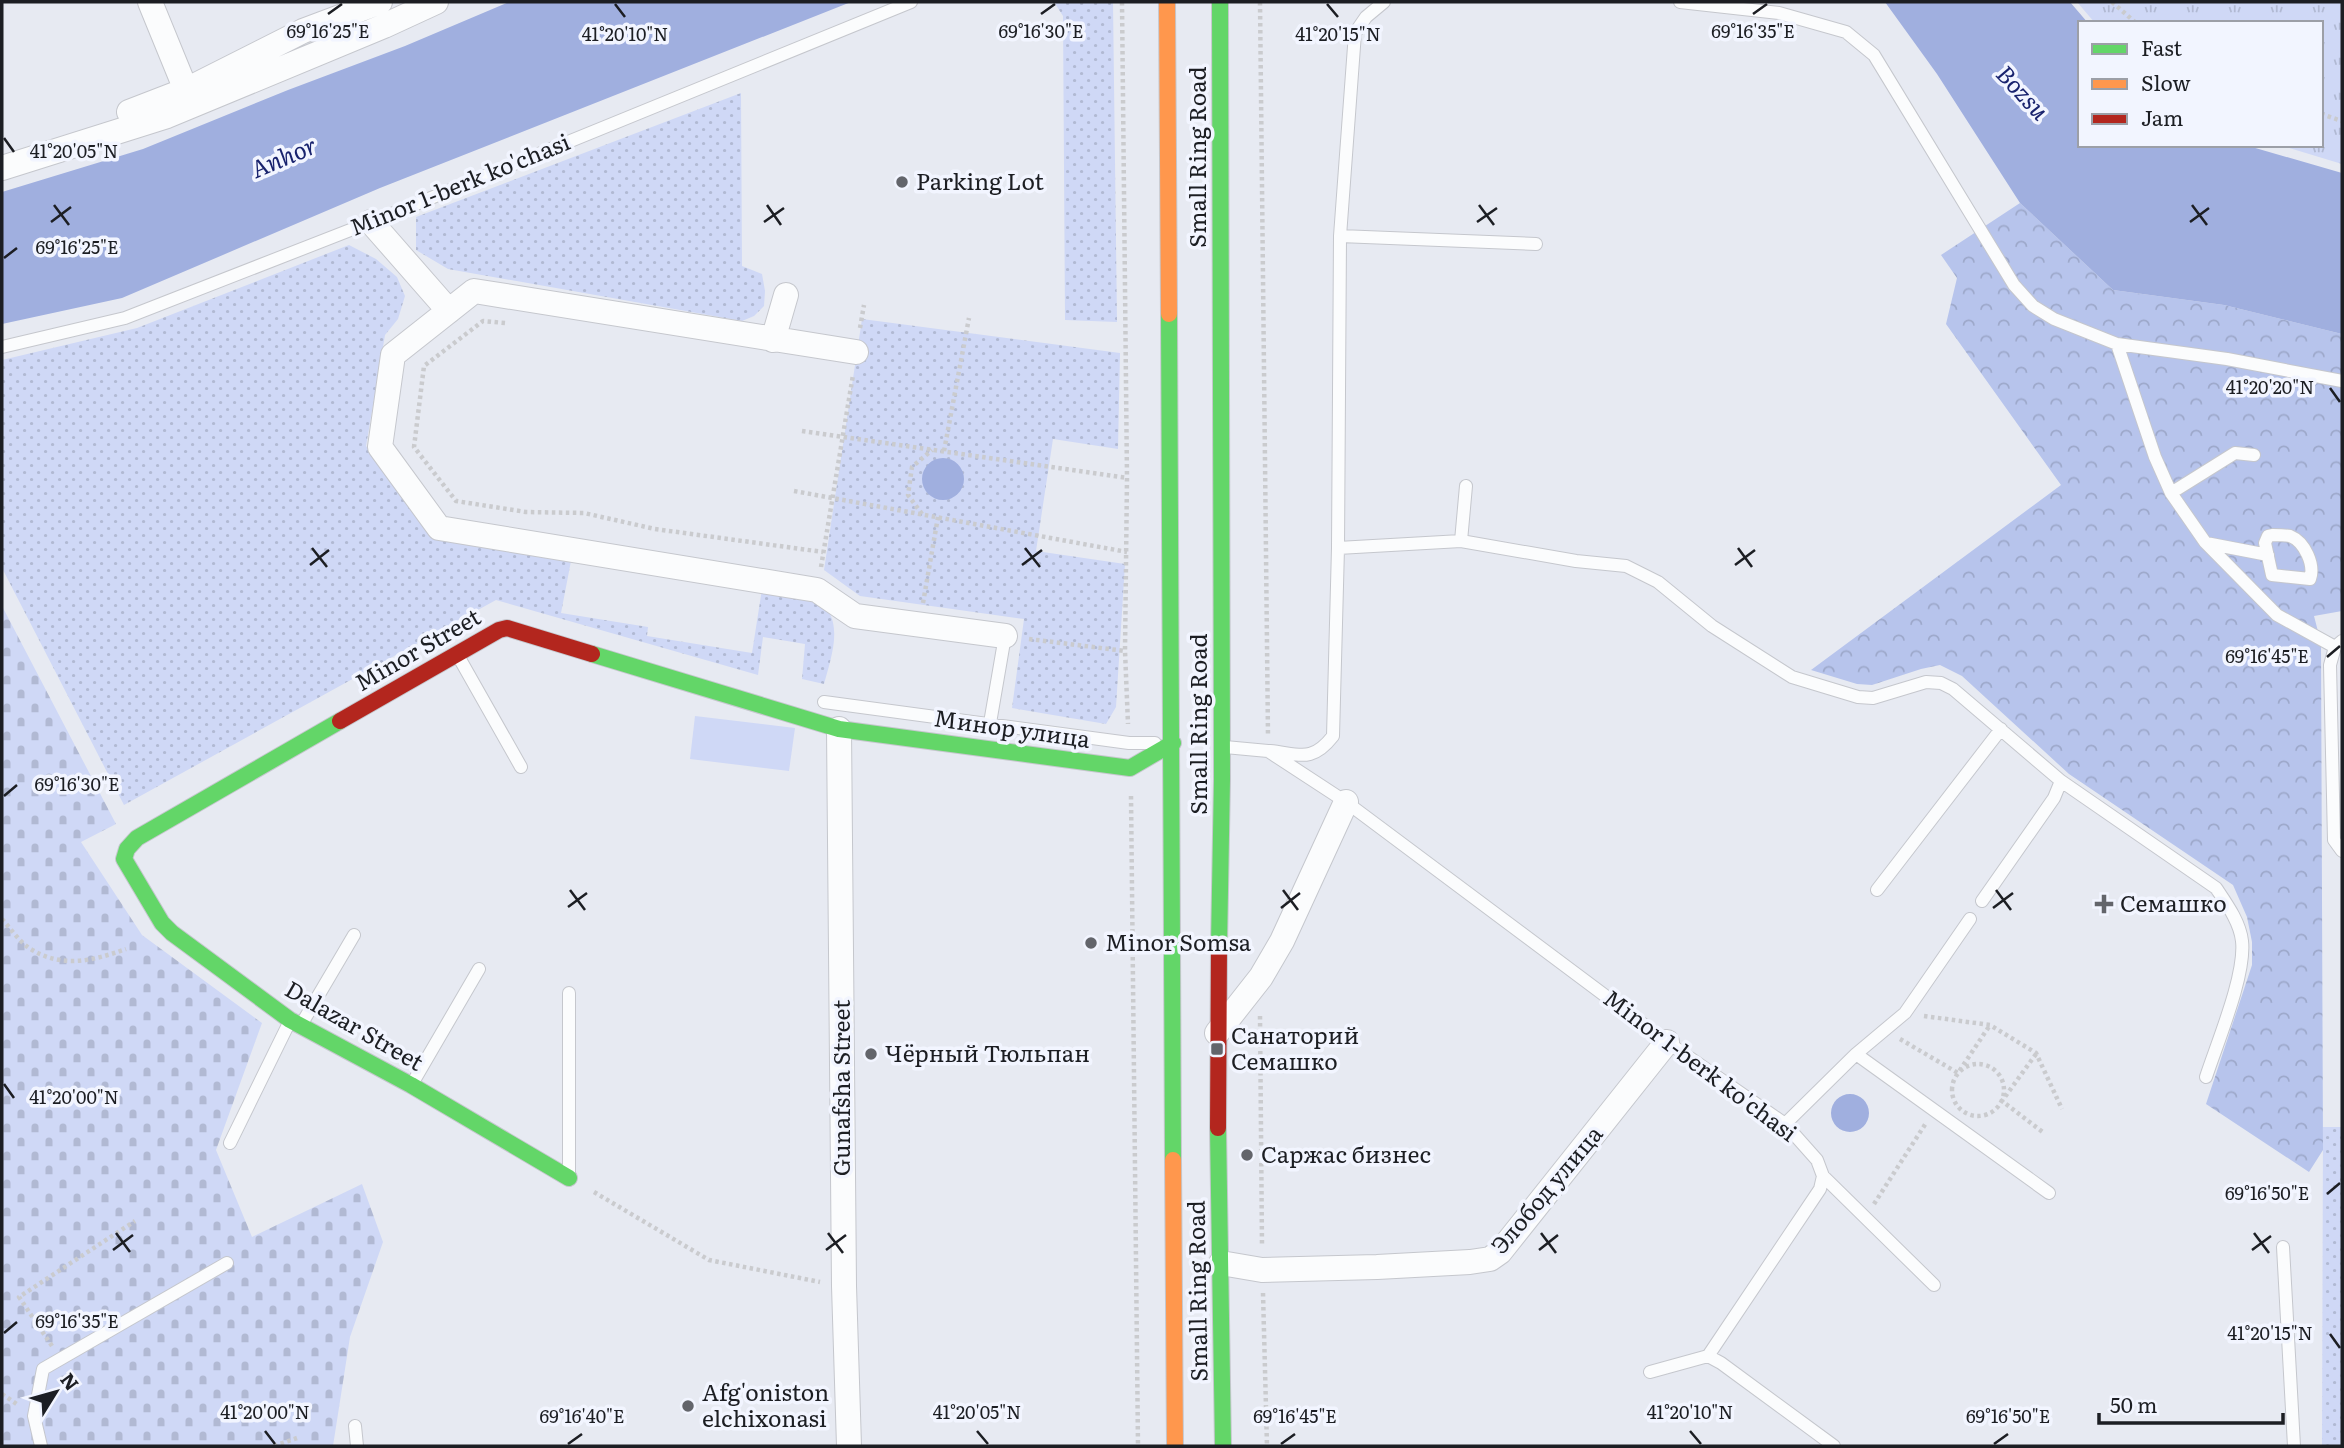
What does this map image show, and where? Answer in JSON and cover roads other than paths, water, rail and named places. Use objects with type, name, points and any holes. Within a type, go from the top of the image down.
[{"type":"main road","name":"Small Ring Road","points":[[1167,2],[1176,569],[1173,743],[1175,1446]]},
{"type":"main road","name":"Small Ring Road","points":[[1220,2],[1216,568],[1222,746],[1217,1033],[1223,1446]]},
{"type":"main road","name":"Minor Street","points":[[127,849],[136,838],[457,653],[507,628],[839,729]]},
{"type":"main road","name":"Минор улица","points":[[839,729],[1130,768],[1173,743]]},
{"type":"main road","name":"Dalazar Street","points":[[127,849],[124,859],[162,923],[172,933],[296,1022],[411,1085],[569,1178]]},
{"type":"street","points":[[149,2],[186,90]]},
{"type":"street","points":[[2,152],[84,130],[186,90],[303,31],[380,2]]},
{"type":"street","points":[[2,167],[167,116],[436,2]]},
{"type":"street","points":[[371,222],[449,311]]},
{"type":"street","points":[[856,352],[474,291],[393,355],[380,447],[439,528],[817,590],[855,616],[1005,636]]},
{"type":"street","points":[[773,340],[786,295]]},
{"type":"street","name":"Gunafsha Street","points":[[839,729],[844,1286],[849,1446]]},
{"type":"street","points":[[1217,1033],[1261,977],[1282,941],[1346,802]]},
{"type":"street","name":"Элобод улица","points":[[1221,1263],[1262,1270],[1377,1267],[1490,1259],[1500,1252],[1667,1042]]},
{"type":"lane","name":"Minor 1-berk ko'chasi","points":[[2,347],[125,318],[371,222],[911,2]]},
{"type":"lane","points":[[1268,751],[1312,755],[1324,747],[1332,736],[1338,548],[1340,236],[1354,33],[1366,17],[1384,2]]},
{"type":"lane","points":[[1680,2],[1779,13],[1846,32],[1874,55],[2014,285],[2033,306],[2054,319],[2117,344],[2227,359],[2342,381]]},
{"type":"lane","points":[[1340,236],[1536,244]]},
{"type":"lane","points":[[2117,344],[2155,457],[2171,493],[2205,542],[2277,615],[2339,644],[2330,665],[2334,840],[2342,851]]},
{"type":"lane","points":[[2171,493],[2235,453],[2254,455]]},
{"type":"lane","points":[[1461,541],[1466,486]]},
{"type":"lane","points":[[1338,548],[1461,541],[1576,561],[1626,566],[1658,582],[1712,626],[1792,677],[1858,697],[1872,698],[1926,682],[1941,683],[1953,689],[2061,781],[2216,888],[2232,913],[2243,940],[2241,971],[2206,1077]]},
{"type":"lane","points":[[2205,542],[2268,555]]},
{"type":"lane","points":[[990,723],[1005,636]]},
{"type":"lane","points":[[457,653],[521,767]]},
{"type":"lane","points":[[824,702],[1129,743],[1173,743]]},
{"type":"lane","points":[[1877,890],[2001,729]]},
{"type":"lane","name":"Minor 1-berk ko'chasi","points":[[1222,746],[1268,751],[1346,802],[1667,1042],[1784,1124],[1817,1160],[1823,1176],[1934,1285]]},
{"type":"lane","points":[[1982,901],[2054,798],[2061,781]]},
{"type":"lane","points":[[1784,1124],[1856,1054],[1905,1013],[1970,919]]},
{"type":"lane","points":[[230,1143],[296,1022],[354,935]]},
{"type":"lane","points":[[411,1085],[479,969]]},
{"type":"lane","points":[[569,993],[569,1178]]},
{"type":"lane","points":[[1856,1054],[2049,1193]]},
{"type":"lane","points":[[1650,1372],[1708,1356],[1820,1189],[1823,1176]]},
{"type":"lane","points":[[2283,1247],[2294,1446]]},
{"type":"lane","points":[[41,1446],[34,1416],[43,1368],[227,1262]]},
{"type":"lane","points":[[1708,1356],[1835,1446]]},
{"type":"lane","points":[[355,1426],[357,1446]]},
{"type":"water","name":"Anhor","points":[[509,2],[851,2],[380,188],[122,298],[2,324],[2,192],[143,149]]},
{"type":"water","name":"Bozsu","points":[[1885,2],[2070,2],[2086,21],[2078,21],[2078,147],[2252,147],[2342,173],[2342,334],[2224,305],[2113,290],[2020,203],[1937,74]]},
{"type":"water","points":[[943,458],[958,464],[964,479],[958,494],[943,500],[928,494],[922,479],[928,464]]},
{"type":"water","points":[[1850,1094],[1864,1099],[1869,1113],[1864,1127],[1850,1132],[1836,1127],[1831,1113],[1836,1099]]},
{"type":"place","name":"Parking Lot","points":[[902,182]]},
{"type":"place","name":"Семашко","points":[[2104,904]]},
{"type":"place","name":"Minor Somsa","points":[[1091,943]]},
{"type":"place","name":"Санаторий Семашко","points":[[1217,1049]]},
{"type":"place","name":"Чёрный Тюльпан","points":[[871,1054]]},
{"type":"place","name":"Саржас бизнес","points":[[1247,1155]]},
{"type":"place","name":"Afg'oniston elchixonasi","points":[[688,1406]]}]
